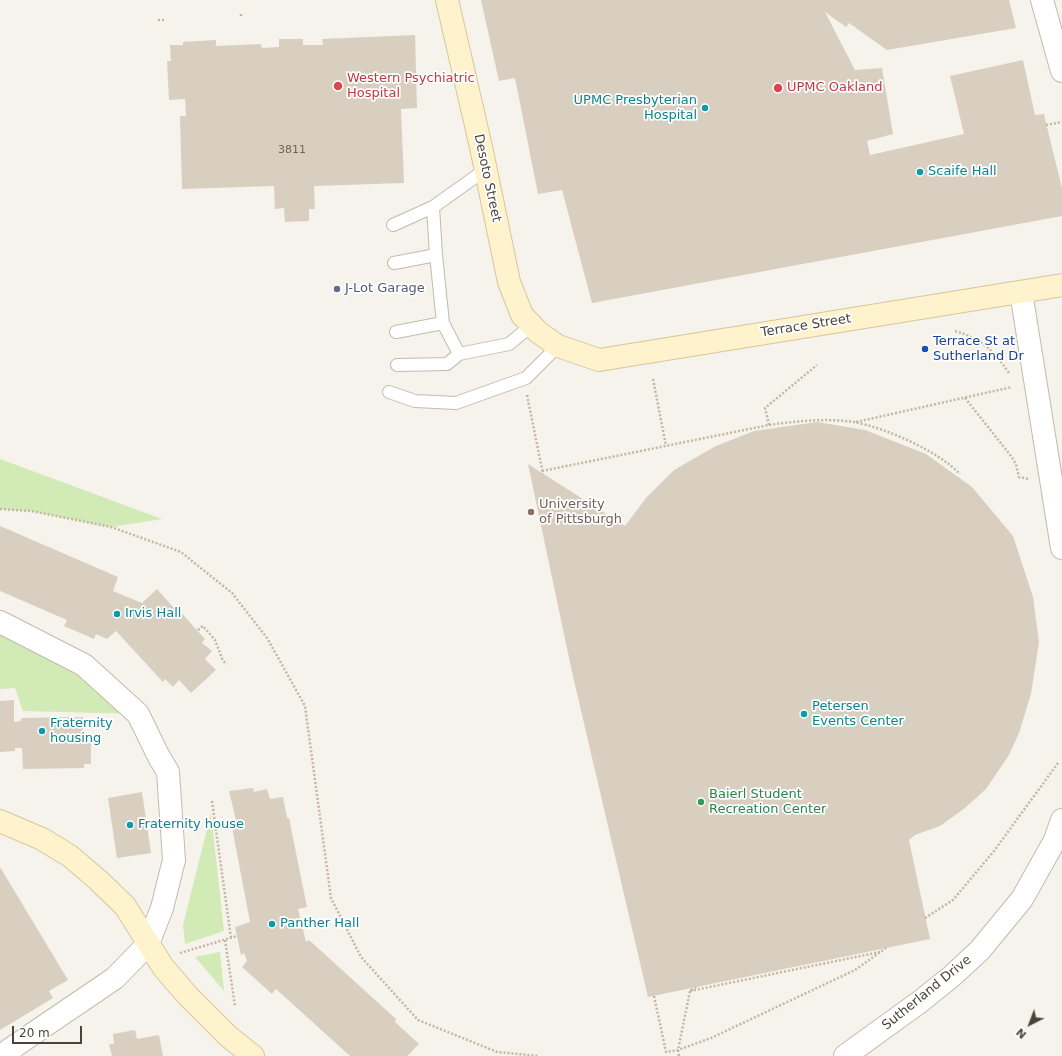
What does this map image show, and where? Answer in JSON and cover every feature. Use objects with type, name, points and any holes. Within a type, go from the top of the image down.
[{"type":"street","name":"Desoto Street","points":[[447,0],[509,282],[522,315],[532,326],[556,344]]},
{"type":"street","points":[[1042,0],[1062,71]]},
{"type":"street","name":"Terrace Street","points":[[556,344],[598,360],[1062,285]]},
{"type":"street","points":[[1021,292],[1062,548]]},
{"type":"street","points":[[0,622],[84,665],[138,714],[168,772],[174,860],[162,908],[148,944],[115,978],[7,1054]]},
{"type":"street","name":"Sutherland Drive","points":[[845,1056],[921,1001],[952,976],[980,950],[1022,899],[1055,840],[1062,820]]},
{"type":"street","points":[[0,821],[42,839],[70,856],[98,880],[125,906],[163,967],[228,1036],[253,1056]]},
{"type":"lane","points":[[393,226],[433,207],[485,170]]},
{"type":"lane","points":[[433,207],[436,255],[444,323],[459,354]]},
{"type":"lane","points":[[394,263],[436,255]]},
{"type":"lane","points":[[396,332],[444,323]]},
{"type":"lane","points":[[397,365],[447,364],[459,354],[509,344],[532,326]]},
{"type":"lane","points":[[389,392],[415,401],[456,403],[526,378],[556,344]]},
{"type":"path","points":[[158,20],[165,20]]},
{"type":"path","points":[[1046,125],[1062,122]]},
{"type":"path","points":[[955,331],[970,335],[986,346],[999,358],[1009,373]]},
{"type":"path","points":[[769,425],[766,408],[817,366]]},
{"type":"path","points":[[653,379],[666,446]]},
{"type":"path","points":[[527,395],[542,472],[769,425],[797,421],[854,422],[1012,387]]},
{"type":"path","points":[[965,398],[1011,456],[1016,464],[1018,476],[1033,480]]},
{"type":"path","points":[[854,422],[912,442],[939,457],[960,474]]},
{"type":"path","points":[[0,509],[31,511],[111,527],[181,552],[232,593],[267,638],[305,706],[331,898],[361,957],[418,1020],[497,1052],[539,1056]]},
{"type":"path","points":[[198,630],[203,626],[207,630],[215,640],[223,661],[226,664]]},
{"type":"path","points":[[925,918],[953,900],[989,857],[1058,763]]},
{"type":"path","points":[[212,801],[231,938]]},
{"type":"path","points":[[177,953],[237,936]]},
{"type":"path","points":[[225,940],[235,1006]]},
{"type":"path","points":[[654,996],[666,1052],[678,1050],[711,1038],[855,970],[886,948]]},
{"type":"path","points":[[690,990],[881,952]]},
{"type":"path","points":[[690,990],[696,987]]},
{"type":"path","points":[[679,1056],[678,1050],[690,990]]},
{"type":"green space","points":[[0,459],[162,519],[111,527],[31,511],[0,509]]},
{"type":"green space","points":[[0,622],[138,714],[23,711],[15,688],[0,689]]},
{"type":"green space","points":[[211,813],[224,931],[185,944],[183,925]]},
{"type":"green space","points":[[220,952],[224,991],[195,957]]},
{"type":"building","name":"UPMC Oakland","points":[[481,0],[1009,0],[1016,28],[887,50],[849,23],[846,27],[825,12],[855,70],[882,68],[893,134],[867,141],[870,155],[964,134],[950,76],[1023,60],[1035,115],[1044,114],[1062,188],[1062,216],[592,303],[562,190],[538,194],[515,78],[499,81]]},
{"type":"building","name":"Western Psychiatric Hospital","points":[[415,35],[417,108],[401,109],[404,183],[314,186],[315,209],[309,209],[309,221],[285,222],[284,208],[275,209],[274,186],[182,189],[180,116],[186,116],[185,99],[169,100],[167,61],[171,61],[170,45],[183,45],[183,42],[216,40],[216,46],[261,44],[262,48],[279,47],[279,39],[303,39],[303,45],[323,45],[322,39]]},
{"type":"building","name":"Petersen Events Center","points":[[817,422],[865,430],[926,454],[972,487],[1013,536],[1033,597],[1039,642],[1031,694],[1019,733],[1009,755],[986,789],[965,808],[940,826],[915,835],[909,840],[930,939],[648,997],[572,672],[528,464],[625,526],[646,498],[674,470],[716,446],[754,431]]},
{"type":"building","name":"Irvis Hall","points":[[0,526],[118,577],[113,591],[142,603],[157,589],[173,607],[176,607],[205,639],[202,643],[212,651],[205,659],[216,670],[191,693],[179,680],[173,687],[165,679],[163,682],[116,631],[107,639],[96,634],[94,639],[64,626],[67,620],[0,591]]},
{"type":"building","name":"Fraternity housing","points":[[14,700],[14,722],[21,721],[21,718],[83,717],[83,741],[91,741],[91,764],[84,764],[84,768],[23,769],[22,748],[15,748],[15,751],[0,752],[0,701]]},
{"type":"building","name":"Panther Hall","points":[[253,788],[254,792],[267,789],[270,799],[283,797],[287,818],[289,818],[307,907],[298,909],[306,942],[309,940],[396,1019],[395,1022],[419,1044],[407,1056],[350,1056],[276,989],[272,994],[242,967],[247,961],[244,953],[241,955],[235,927],[250,922],[231,822],[236,820],[229,791]]},
{"type":"building","name":"Fraternity house","points":[[142,792],[151,853],[117,858],[108,798]]},
{"type":"building","points":[[0,867],[68,980],[49,991],[53,998],[0,1030]]},
{"type":"building","points":[[135,1030],[137,1039],[159,1035],[163,1056],[112,1056],[109,1044],[114,1044],[113,1034]]},
{"type":"place","name":"Western Psychiatric Hospital","points":[[338,86]]},
{"type":"place","name":"UPMC Oakland","points":[[778,88]]},
{"type":"place","name":"UPMC Presbyterian Hospital","points":[[705,108]]},
{"type":"place","name":"Scaife Hall","points":[[920,172]]},
{"type":"place","name":"J-Lot Garage","points":[[337,289]]},
{"type":"place","name":"Terrace St at Sutherland Dr","points":[[925,349]]},
{"type":"place","name":"University of Pittsburgh","points":[[531,512]]},
{"type":"place","name":"Irvis Hall","points":[[117,614]]},
{"type":"place","name":"Petersen Events Center","points":[[804,714]]},
{"type":"place","name":"Fraternity housing","points":[[42,731]]},
{"type":"place","name":"Baierl Student Recreation Center","points":[[701,802]]},
{"type":"place","name":"Fraternity house","points":[[130,825]]},
{"type":"place","name":"Panther Hall","points":[[272,924]]}]
